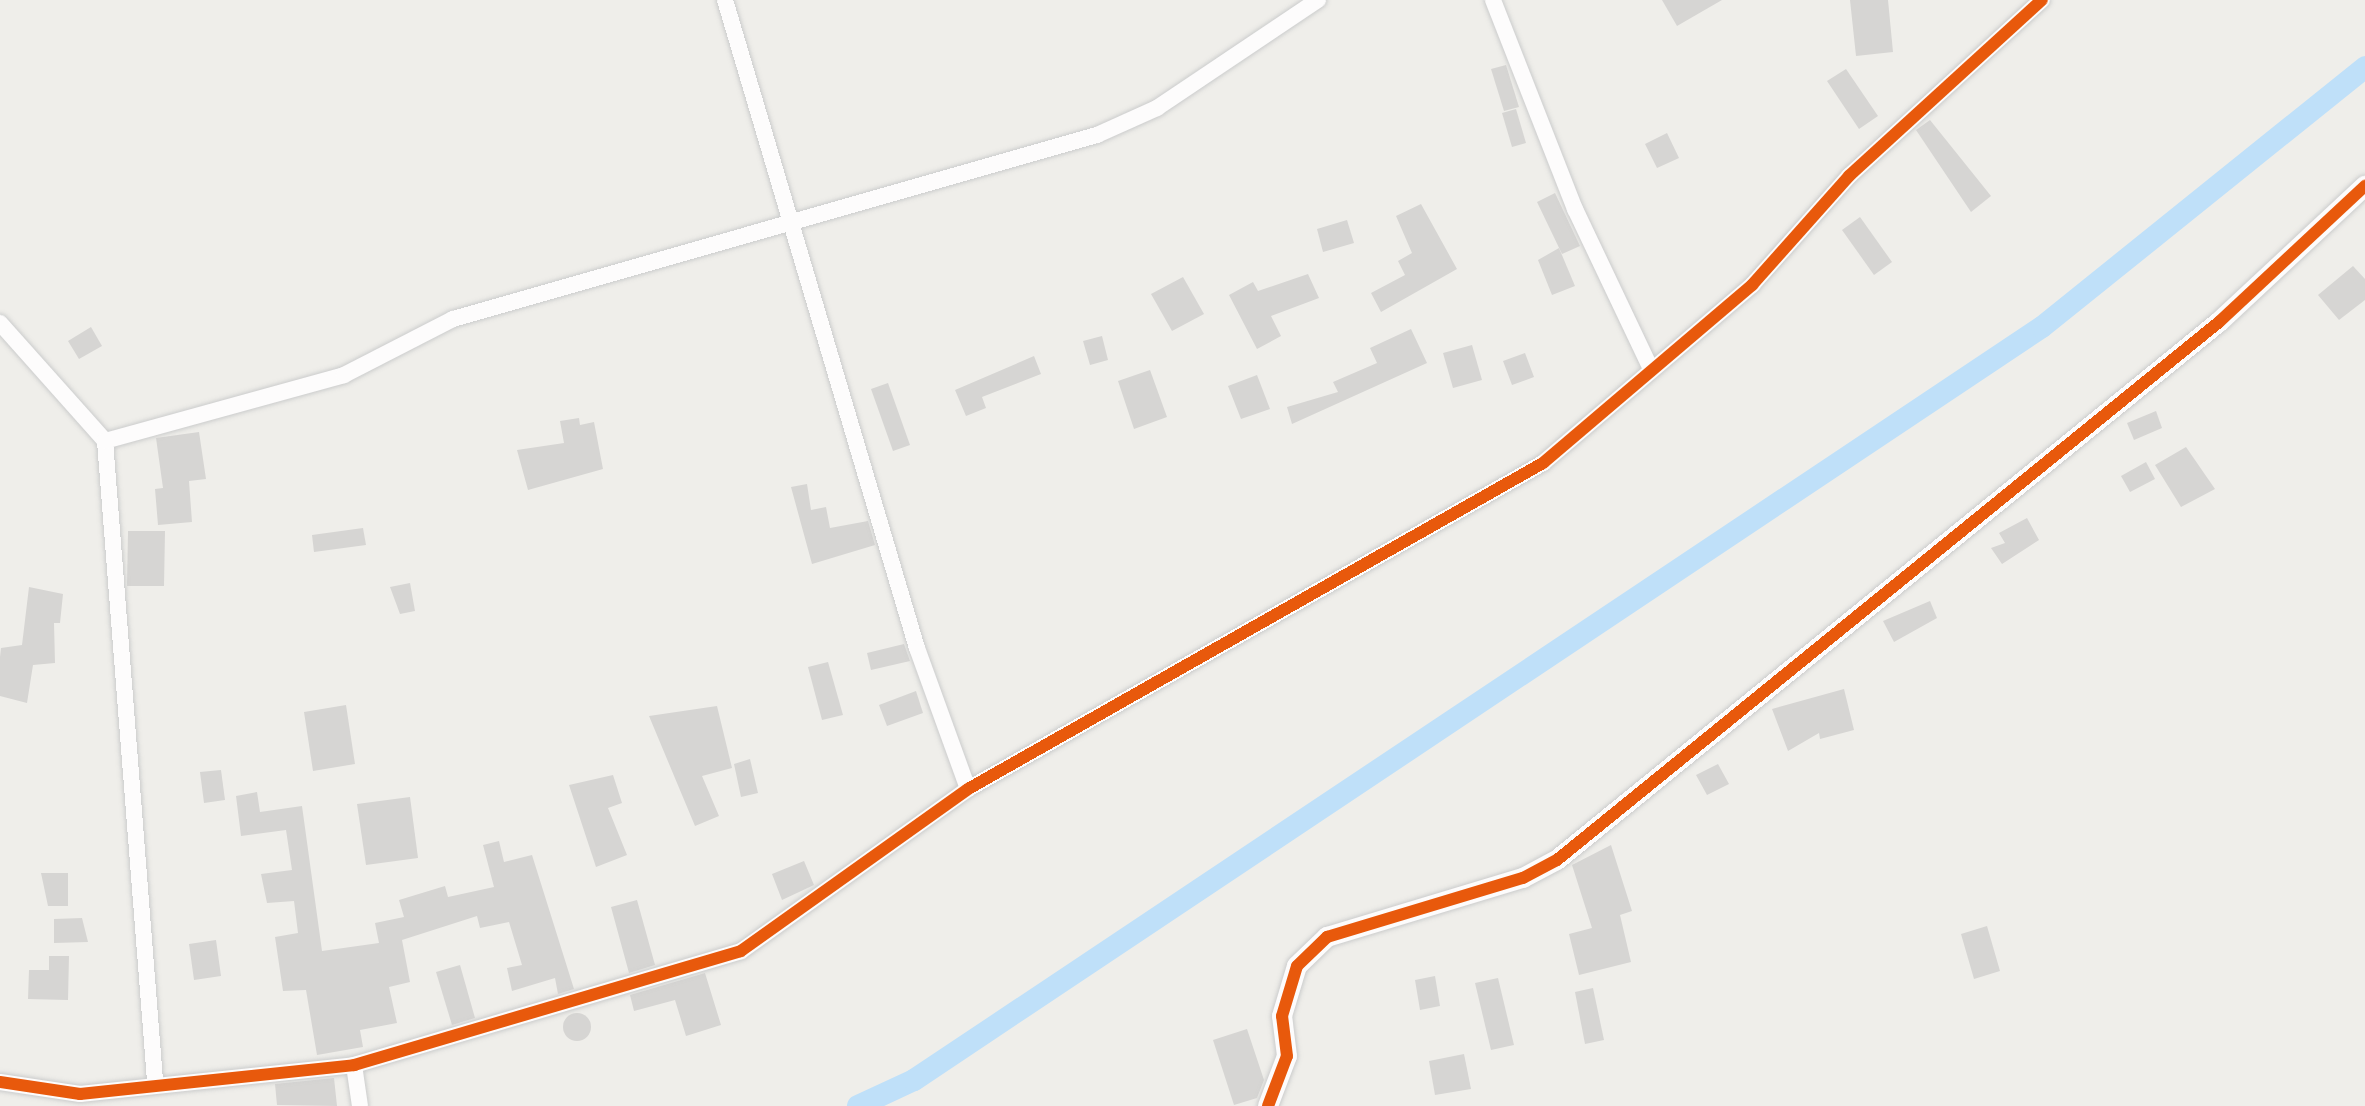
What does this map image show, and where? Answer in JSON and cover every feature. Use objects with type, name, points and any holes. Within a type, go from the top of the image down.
[{"type":"street","points":[[725,0],[789,226],[917,648],[968,789]]},
{"type":"street","points":[[105,441],[344,375],[453,319],[789,226],[1097,135],[1157,108],[1318,0]]},
{"type":"street","points":[[1493,0],[1575,209],[1651,369]]},
{"type":"street","points":[[0,1082],[80,1094],[155,1081],[354,1065],[741,951],[968,789],[1543,463],[1752,285],[1849,176],[2042,0]]},
{"type":"street","points":[[1268,1106],[1287,1056],[1282,1016],[1297,966],[1327,937],[1523,878],[1557,860],[2219,322],[2365,186]]},
{"type":"street","points":[[0,323],[105,441],[155,1081]]},
{"type":"street","points":[[354,1065],[359,1098]]},
{"type":"building","points":[[1662,0],[1722,0],[1677,26]]},
{"type":"building","points":[[1850,0],[1888,0],[1893,52],[1856,56]]},
{"type":"building","points":[[1506,65],[1519,107],[1504,111],[1491,69]]},
{"type":"building","points":[[1846,69],[1878,116],[1859,129],[1827,81]]},
{"type":"building","points":[[1516,109],[1526,143],[1512,147],[1502,113]]},
{"type":"building","points":[[1930,120],[1991,196],[1971,212],[1916,130]]},
{"type":"building","points":[[1667,133],[1679,158],[1657,168],[1645,144]]},
{"type":"building","points":[[1555,193],[1580,246],[1562,254],[1537,202]]},
{"type":"building","points":[[1421,204],[1457,269],[1381,312],[1371,293],[1405,275],[1398,261],[1412,253],[1396,216]]},
{"type":"building","points":[[1860,217],[1892,262],[1874,275],[1842,230]]},
{"type":"building","points":[[1347,220],[1354,243],[1323,252],[1317,229]]},
{"type":"building","points":[[1559,248],[1575,286],[1552,295],[1538,260]]},
{"type":"building","points":[[2353,266],[2365,279],[2365,300],[2339,320],[2318,295]]},
{"type":"building","points":[[1308,274],[1319,298],[1271,316],[1281,336],[1257,349],[1229,295],[1253,282],[1258,291]]},
{"type":"building","points":[[1183,277],[1204,314],[1172,331],[1151,294]]},
{"type":"building","points":[[91,327],[102,346],[79,359],[68,341]]},
{"type":"building","points":[[1411,329],[1427,363],[1292,424],[1287,407],[1338,392],[1333,382],[1377,363],[1370,348]]},
{"type":"building","points":[[1102,336],[1108,360],[1090,365],[1083,341]]},
{"type":"building","points":[[1472,345],[1482,380],[1453,388],[1443,353]]},
{"type":"building","points":[[1525,353],[1534,377],[1512,385],[1503,361]]},
{"type":"building","points":[[1034,356],[1041,374],[982,397],[986,408],[966,416],[955,390]]},
{"type":"building","points":[[1150,370],[1167,417],[1134,429],[1118,381]]},
{"type":"building","points":[[1257,375],[1270,409],[1241,419],[1228,386]]},
{"type":"building","points":[[888,383],[910,445],[893,451],[871,389]]},
{"type":"building","points":[[2156,411],[2162,428],[2134,440],[2127,423]]},
{"type":"building","points":[[579,418],[580,425],[594,422],[603,469],[528,490],[517,450],[564,443],[560,421]]},
{"type":"building","points":[[199,432],[206,479],[189,481],[192,522],[158,525],[155,489],[163,488],[156,438]]},
{"type":"building","points":[[2186,447],[2215,489],[2181,507],[2155,465]]},
{"type":"building","points":[[2146,462],[2155,479],[2130,492],[2121,476]]},
{"type":"building","points":[[807,484],[811,510],[826,507],[830,528],[868,521],[875,545],[812,564],[791,487]]},
{"type":"building","points":[[2027,518],[2039,540],[2002,564],[1991,548],[2005,543],[1999,533]]},
{"type":"building","points":[[363,528],[366,545],[314,552],[312,535]]},
{"type":"building","points":[[128,531],[165,531],[164,586],[127,586]]},
{"type":"building","points":[[410,583],[415,611],[400,614],[390,587]]},
{"type":"building","points":[[29,587],[63,594],[60,623],[54,623],[55,663],[33,665],[27,703],[0,696],[0,657],[1,648],[22,645]]},
{"type":"building","points":[[1930,601],[1937,618],[1894,642],[1883,621]]},
{"type":"building","points":[[904,644],[910,661],[871,670],[867,653]]},
{"type":"building","points":[[828,662],[843,715],[822,720],[808,667]]},
{"type":"building","points":[[1844,689],[1854,730],[1820,739],[1819,733],[1788,751],[1772,709]]},
{"type":"building","points":[[916,691],[923,713],[887,726],[879,705]]},
{"type":"building","points":[[346,705],[355,764],[313,771],[304,712]]},
{"type":"building","points":[[717,706],[732,768],[702,776],[719,816],[695,826],[649,716]]},
{"type":"building","points":[[750,759],[758,793],[741,797],[734,764]]},
{"type":"building","points":[[1718,764],[1729,784],[1707,795],[1696,775]]},
{"type":"building","points":[[221,770],[225,800],[204,803],[200,772]]},
{"type":"building","points":[[613,775],[622,803],[608,808],[627,855],[596,867],[569,785]]},
{"type":"building","points":[[257,792],[260,812],[302,806],[322,951],[379,943],[375,923],[404,917],[399,900],[445,886],[448,897],[494,887],[483,845],[499,841],[504,862],[532,855],[574,989],[558,994],[555,978],[512,991],[507,968],[522,965],[509,922],[480,928],[477,916],[402,940],[410,982],[389,987],[397,1023],[360,1030],[363,1047],[317,1055],[306,990],[283,991],[275,937],[298,933],[294,901],[267,903],[261,874],[292,870],[286,830],[241,836],[236,796]]},
{"type":"building","points":[[410,797],[418,858],[366,865],[357,804]]},
{"type":"building","points":[[1611,845],[1632,911],[1620,915],[1631,962],[1579,975],[1569,934],[1592,928],[1572,865]]},
{"type":"building","points":[[804,861],[814,885],[782,900],[772,874]]},
{"type":"building","points":[[41,873],[68,873],[68,906],[48,906]]},
{"type":"building","points":[[637,900],[655,965],[629,973],[611,907]]},
{"type":"building","points":[[82,918],[88,942],[54,943],[54,919]]},
{"type":"building","points":[[1987,926],[2000,971],[1974,979],[1961,934]]},
{"type":"building","points":[[216,940],[221,976],[194,980],[189,944]]},
{"type":"building","points":[[49,956],[69,956],[68,1000],[28,999],[29,970],[49,970]]},
{"type":"building","points":[[460,965],[475,1018],[452,1025],[436,972]]},
{"type":"building","points":[[705,973],[721,1025],[686,1036],[675,1000],[634,1011],[630,995]]},
{"type":"building","points":[[1435,976],[1440,1006],[1420,1010],[1415,980]]},
{"type":"building","points":[[1498,978],[1514,1045],[1491,1050],[1475,983]]},
{"type":"building","points":[[1593,988],[1604,1040],[1585,1044],[1575,992]]},
{"type":"building","points":[[577,1013],[587,1017],[591,1027],[587,1037],[577,1041],[567,1037],[563,1027],[567,1017]]},
{"type":"building","points":[[1247,1029],[1264,1080],[1257,1098],[1234,1105],[1213,1040]]},
{"type":"building","points":[[1464,1054],[1471,1089],[1435,1095],[1429,1061]]},
{"type":"building","points":[[334,1078],[337,1106],[277,1105],[275,1084]]},
{"type":"waterway","points":[[858,1106],[914,1080],[2042,327],[2365,67]]},
{"type":"cycle path","points":[[0,1082],[80,1094],[354,1065],[741,951],[968,789],[1543,463],[1752,285],[1849,176],[2042,0]]},
{"type":"cycle path","points":[[1268,1106],[1287,1056],[1282,1016],[1297,966],[1327,937],[1523,878],[1557,860],[2219,322],[2365,186]]}]
